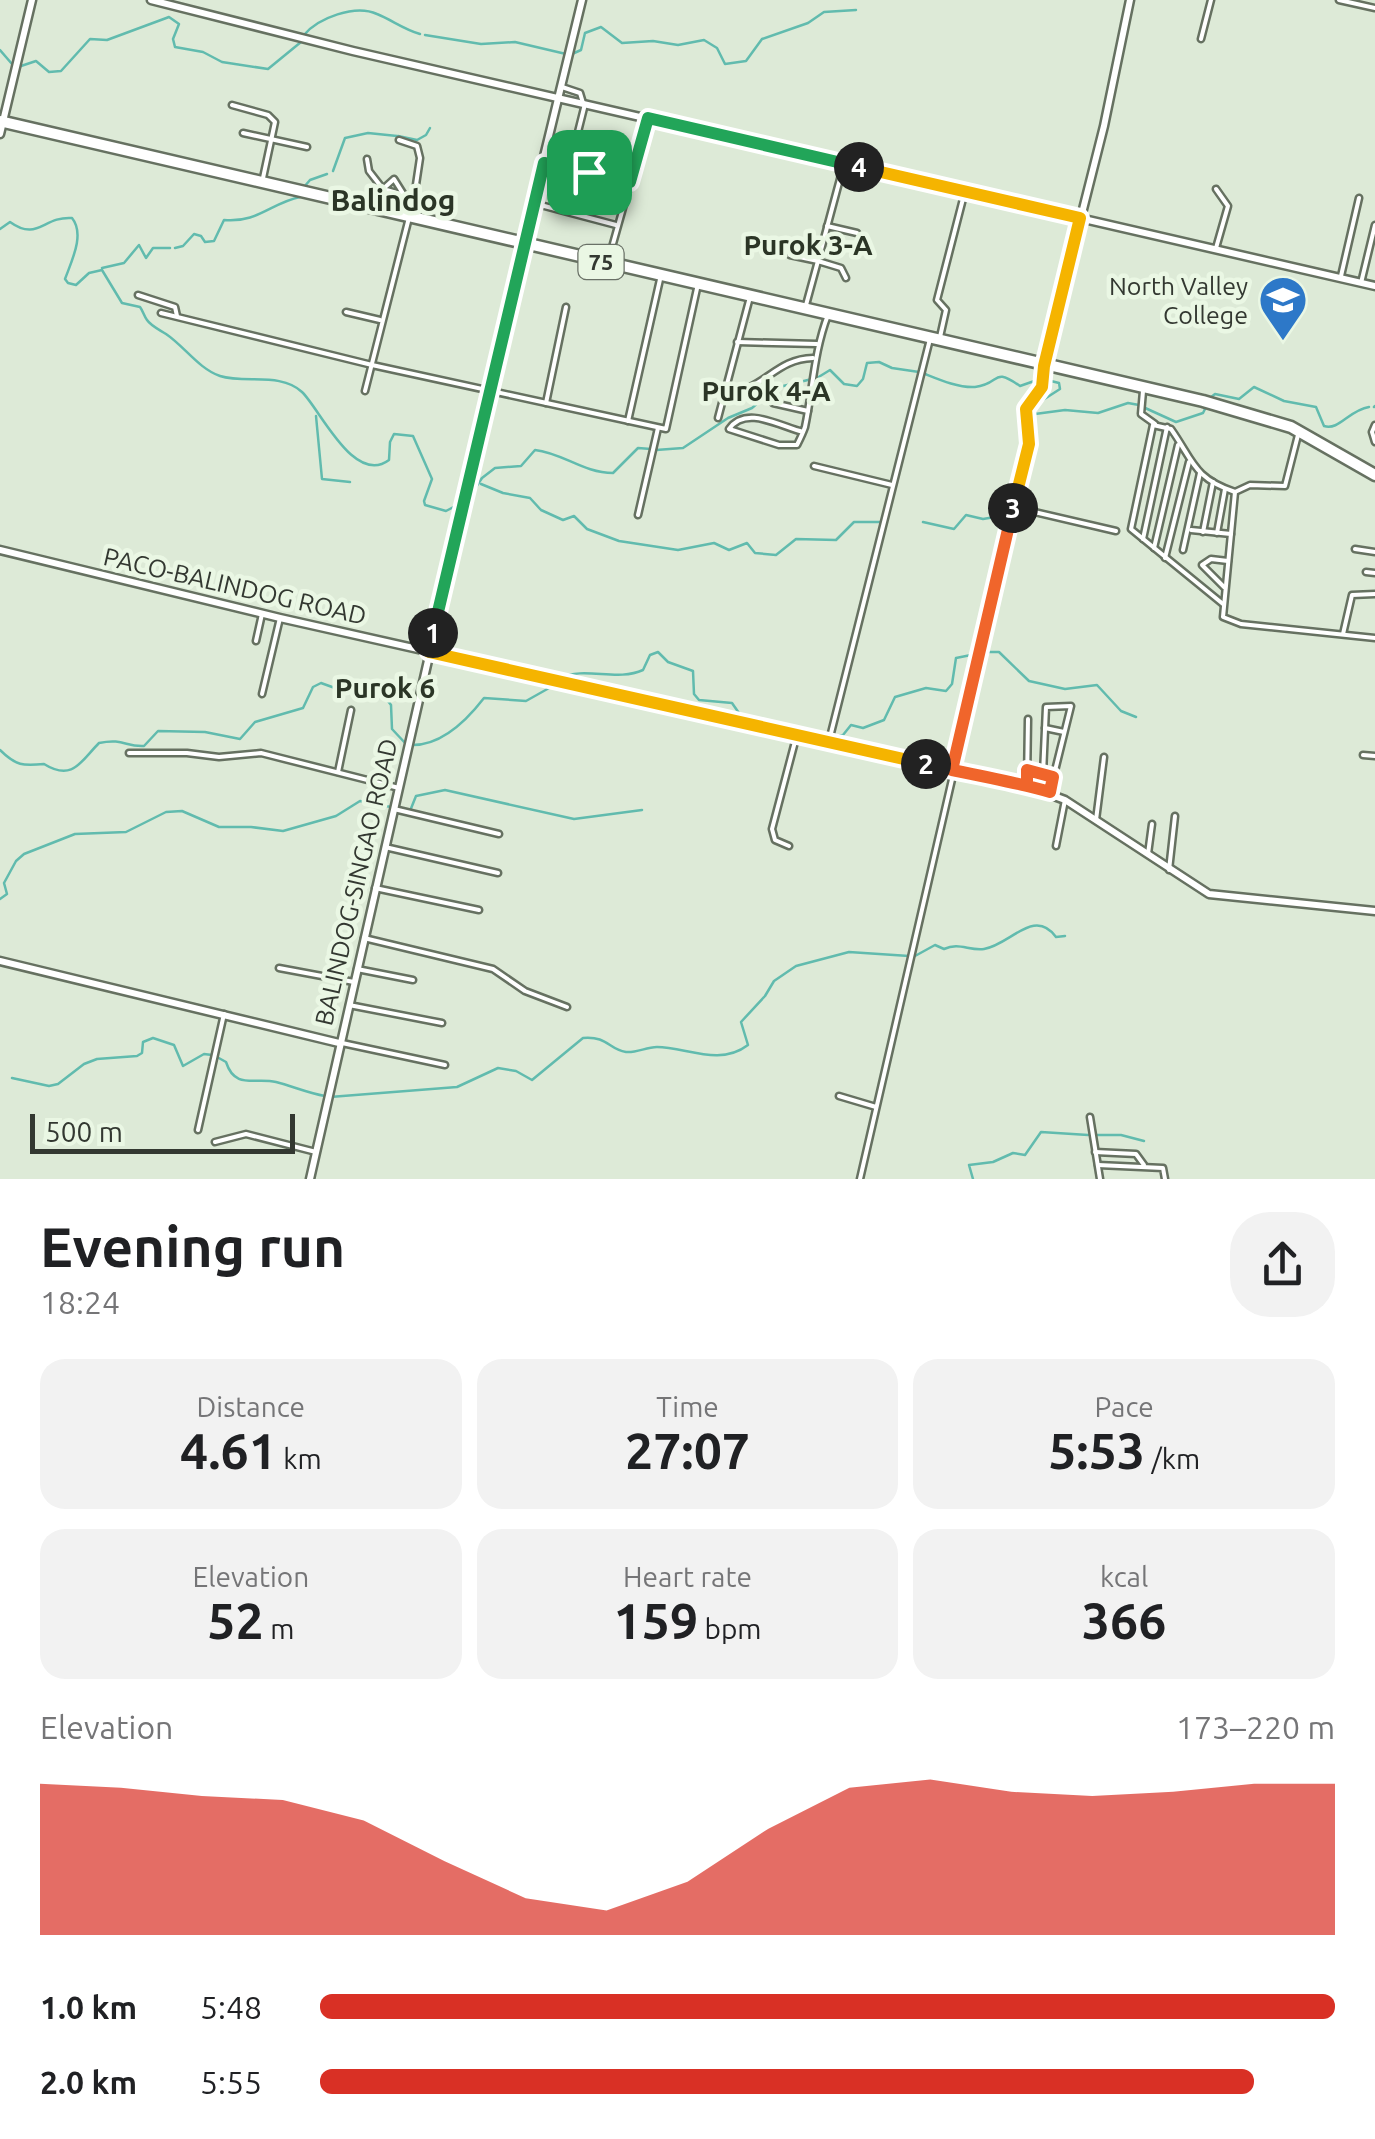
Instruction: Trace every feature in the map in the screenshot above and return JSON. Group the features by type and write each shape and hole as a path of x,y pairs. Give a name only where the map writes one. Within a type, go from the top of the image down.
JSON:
{"highway":[{"name":"75","path":"1,126 262,182 1208,403 1299,432 1375,476"}],"street":[{"path":"1,126 32,0"},
{"path":"150,0 353,52 1375,286"},
{"name":"BALINDOG-SINGAO ROAD","path":"310,1179 582,0"},
{"path":"860,1179 1029,444 1026,409 1042,387 1130,0"},
{"path":"1201,40 1211,0"},
{"path":"1339,0 1375,8"},
{"path":"540,178 564,183 569,168 584,104 580,93 562,87"},
{"path":"232,106 271,118 275,125 262,182"},
{"path":"608,263 648,118"},
{"path":"244,133 307,147"},
{"path":"365,392 414,198 420,151 399,140"},
{"path":"366,159 368,171 382,189 414,198"},
{"path":"544,163 630,182"},
{"path":"806,310 844,164"},
{"path":"382,189 394,178 404,195"},
{"path":"1216,189 1228,208 1216,249"},
{"path":"829,741 894,485 934,340 946,312 937,300 965,191"},
{"path":"1340,278 1359,198"},
{"path":"533,203 618,226"},
{"path":"1361,283 1375,225"},
{"path":"828,226 857,233"},
{"path":"790,254 841,268 846,278"},
{"path":"628,422 660,275"},
{"path":"161,313 372,365 666,430 698,284"},
{"path":"138,295 175,306 177,316"},
{"path":"718,418 750,297"},
{"path":"546,403 566,307"},
{"path":"346,312 381,320"},
{"path":"803,432 748,416 738,418 729,428 792,447 797,445 803,432 808,411 816,344 828,315"},
{"path":"737,342 816,344"},
{"path":"723,394 750,390 790,360 815,358"},
{"path":"1144,388 1141,414 1167,428 1200,473 1235,492 1250,485 1285,486 1299,432"},
{"path":"773,403 808,411"},
{"path":"1154,424 1130,525 1223,604"},
{"path":"1375,425 1375,442"},
{"path":"638,516 658,428"},
{"path":"1144,540 1167,428"},
{"path":"1154,548 1178,444"},
{"path":"1165,558 1189,462"},
{"path":"814,466 894,485"},
{"path":"1183,550 1200,473"},
{"path":"1203,532 1213,482"},
{"path":"1217,533 1225,489"},
{"path":"1235,492 1223,617 1234,623 1375,638"},
{"path":"1013,507 1116,531"},
{"path":"1189,530 1231,534"},
{"path":"1355,548 1375,552"},
{"name":"PACO-BALINDOG ROAD","path":"0,550 262,614 1050,792 1209,894 1375,912"},
{"path":"1225,588 1202,566 1212,558 1228,560"},
{"path":"1366,572 1375,573"},
{"path":"1344,634 1350,597 1356,593 1375,594"},
{"path":"256,641 262,614"},
{"path":"262,694 280,618"},
{"path":"1043,774 1046,707 1070,706 1050,792"},
{"path":"338,772 351,710"},
{"path":"1027,786 1028,718"},
{"path":"1045,728 1064,732"},
{"path":"789,846 775,840 772,829 797,734"},
{"path":"128,753 226,757 256,752 399,788"},
{"path":"1364,755 1375,756"},
{"path":"1096,820 1104,757"},
{"path":"1027,770 1053,777"},
{"path":"1056,846 1065,800"},
{"path":"394,809 498,834"},
{"path":"1169,870 1175,816"},
{"path":"1147,855 1152,824"},
{"path":"385,847 498,873"},
{"path":"376,888 479,910"},
{"path":"364,938 493,969 526,991 567,1007"},
{"path":"0,961 445,1065"},
{"path":"279,968 354,982"},
{"path":"357,968 413,980"},
{"path":"349,1005 442,1024"},
{"path":"198,1130 224,1014"},
{"path":"839,1096 876,1108"},
{"path":"1090,1117 1100,1179"},
{"path":"214,1142 246,1134 316,1152"},
{"path":"1095,1152 1138,1155 1144,1167"},
{"path":"1098,1165 1165,1168 1164,1179"}],"waterway":[{"path":"572,54 581,50 585,33 601,27 622,43 653,41 678,45 704,40 717,48 725,64 746,61 762,39 808,23 824,12 856,10"},
{"path":"304,35 327,18 358,11 377,14 420,34"},
{"path":"18,67 36,61 49,72 61,71 90,39 107,40 169,17 179,24 173,39 175,47 203,52 222,62 268,69 301,42"},
{"path":"425,35 481,44 515,42 566,54"},
{"path":"0,50 12,64"},
{"path":"398,136 417,140 430,128"},
{"path":"333,171 345,138 368,133 397,136"},
{"path":"304,187 310,180 327,174"},
{"path":"175,248 183,246 194,234 205,242 214,241 224,220 246,219 300,197"},
{"path":"0,229 10,222 27,230 72,218 77,239 65,279 68,283 76,285 89,273 102,270 122,303 140,307 151,324 212,373 293,386 302,392 339,442 363,463 376,465 389,460 394,434 413,436 432,479 425,505 446,511 461,503"},
{"path":"102,268 124,263 139,245 146,258 153,248 170,248"},
{"path":"817,378 830,370 844,384 857,386 867,363 879,362 919,372"},
{"path":"925,374 969,387 1000,377 1020,386 1040,379"},
{"path":"656,450 683,448 728,418 752,408 775,388 812,379"},
{"path":"1047,380 1059,383 1060,389 1032,407 1035,414 1065,410 1098,413 1128,403 1139,405"},
{"path":"1210,398 1215,394 1239,399 1254,387 1284,401 1316,407 1324,426 1329,427 1369,407"},
{"path":"1143,407 1176,422 1203,413 1207,405"},
{"path":"316,416 322,479 350,482"},
{"path":"468,499 482,478 495,468 521,466 535,450 592,470 613,473 638,448 651,449"},
{"path":"923,522 954,529 966,515 995,517 1015,481"},
{"path":"481,484 530,498 541,510 563,520 574,516 587,529 619,541 678,550 714,543 729,550 747,543 755,553 776,555 796,539 836,540 854,522 881,522"},
{"path":"560,678 580,673 633,673 643,670 650,655 658,652 668,662 693,671 694,694 699,700 732,703 741,716 792,730"},
{"path":"984,652 999,652 1029,681 1065,689 1097,685 1121,711 1136,717"},
{"path":"831,737 843,735 851,725 863,728 884,720 895,697 926,688 946,691 952,684 956,658 976,654"},
{"path":"0,750 20,764 44,764 62,771 76,767 99,743 144,746 158,731 205,732 240,739 255,722 303,708 313,687 321,683 346,692 368,688 382,693 391,705 392,729 406,744"},
{"path":"411,745 443,736 462,723 484,698 526,701 558,683"},
{"path":"800,732 827,737"},
{"path":"406,810 410,811 416,796 445,790 574,819 642,810"},
{"path":"0,899 7,894 4,883 24,854 75,834 126,832 166,812 182,811 219,827 283,831 336,816 360,801 391,807"},
{"path":"915,956 935,945 944,949 984,949 1030,927 1039,926 1056,937 1065,936"},
{"path":"330,1097 457,1087 498,1068 516,1071 532,1080 583,1038 598,1039 626,1052 657,1047 726,1055 748,1045 741,1022 774,981 796,966 849,952 909,956"},
{"path":"12,1078 49,1086 58,1084 97,1059 137,1056 142,1053 143,1042 153,1038 174,1045 183,1066 204,1054 212,1055"},
{"path":"217,1057 240,1079 276,1082 325,1096"},
{"path":"973,1179 969,1165 993,1162 1013,1153 1025,1155 1041,1132 1088,1135"},
{"path":"1094,1135 1121,1135 1144,1141"}],"place":[{"name":"North Valley College","path":"1283,342"}],"district":[{"name":"Balindog","path":"393,201"},
{"name":"Purok 3-A","path":"808,245"},
{"name":"Purok 4-A","path":"766,391"},
{"name":"Purok 6","path":"385,688"}],"route":[{"path":"589,172 544,163 429,652 594,687 952,770 1001,779 1050,792 1053,777 1027,770 1027,786 952,770 1029,444 1026,409 1042,387 1080,218 648,118 630,182 589,172"}]}
